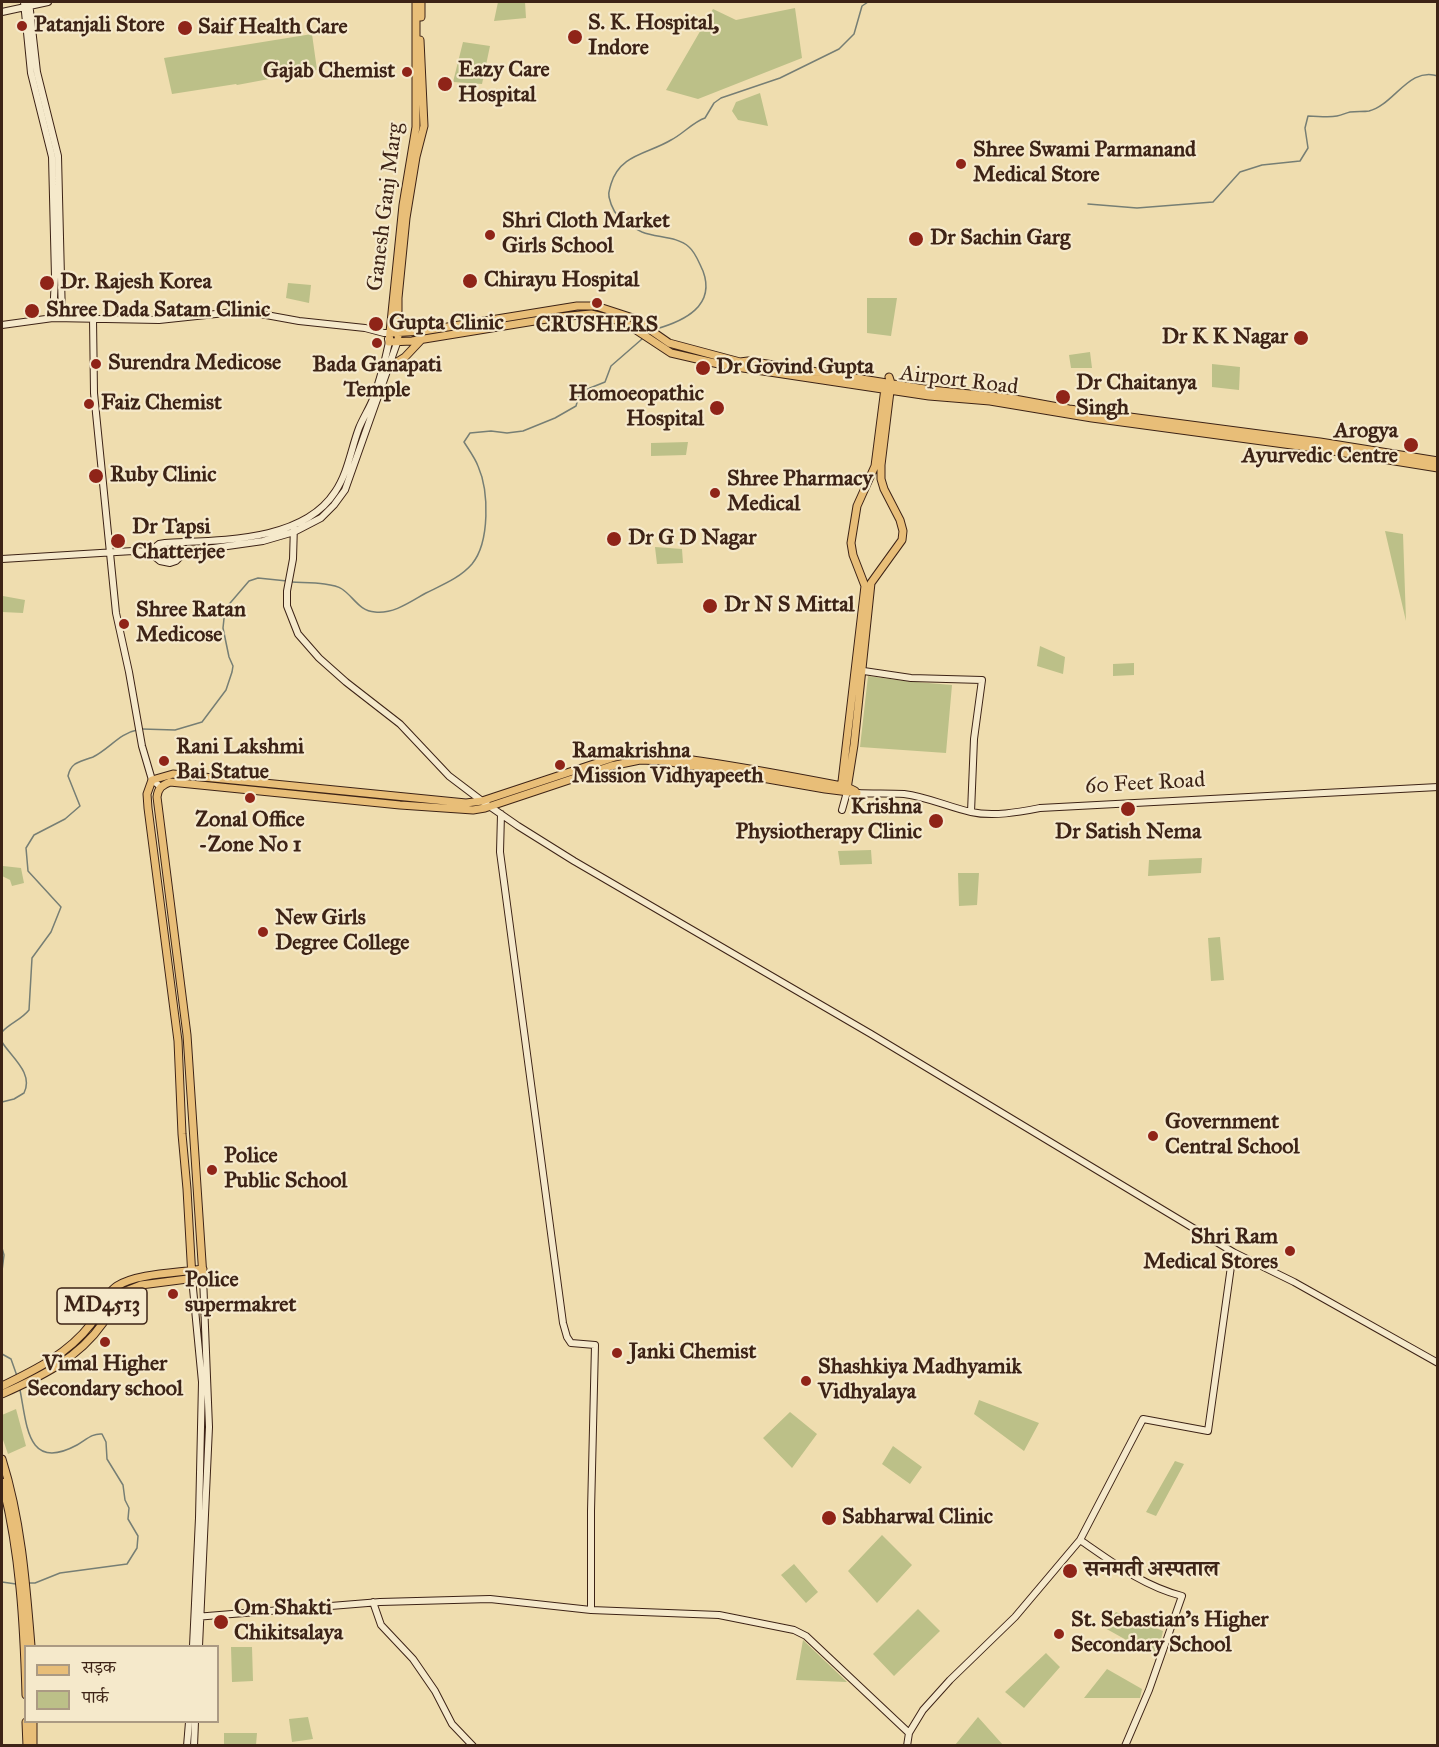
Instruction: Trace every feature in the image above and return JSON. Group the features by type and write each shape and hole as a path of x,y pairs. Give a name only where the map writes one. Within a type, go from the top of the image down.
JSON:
{"main road":[{"name":"Ganesh Ganj Marg","path":"391,333 403,205 416,127 416,2"},
{"path":"393,342 391,333 398,298 406,218 424,126 420,42 421,2"},
{"name":"Airport Road","path":"391,333 577,306 596,306 633,318 666,342 740,362 748,361 888,386 1009,398 1069,409 1320,442 1437,461"},
{"name":"Airport Road","path":"393,342 421,340 575,315 605,317 636,329 659,347 684,357 723,365 888,386 1437,468"},
{"path":"389,367 405,357 421,340"},
{"path":"844,789 871,583 902,540 903,531 881,479 888,386"},
{"path":"859,670 865,586 853,555 851,543 857,506 875,466 888,386"},
{"path":"192,1274 178,1041 148,808 147,794 152,780 173,774 466,803 482,801 615,757 637,753 659,753 703,762 747,767 857,793"},
{"path":"203,1273 187,1035 157,797 160,787 170,782 474,810 611,766 640,760 665,761 844,789"},
{"name":"MD4513","path":"4,1389 62,1363 80,1348 104,1321 118,1294 141,1285 203,1273"},
{"path":"2,1459 16,1518 31,1645"},
{"path":"2,1482 22,1578"},
{"path":"24,1595 25,1645"},
{"path":"26,1723 27,1746"},
{"path":"33,1723 33,1746"}],"street":[{"path":"2,12 27,4 48,2"},
{"path":"27,4 31,73 52,157 55,277 53,318"},
{"path":"27,4 37,72 58,156 62,318"},
{"path":"2,326 53,318 159,320 244,311 299,321 365,327 391,333 393,342 389,367 365,428 345,490 321,518 250,543 185,552 176,561 170,563 160,561 149,552"},
{"path":"93,318 94,393 116,613 142,746 152,780 160,787"},
{"path":"2,559 109,552 149,552 159,544 165,543 210,541 294,529 326,505 338,487 393,342"},
{"path":"294,529 287,606 298,634 319,658 346,682 400,724 449,776 482,801 574,861 871,1034 1233,1252 1294,1282 1437,1363"},
{"path":"859,670 911,678 982,680 974,739 971,812"},
{"name":"60 Feet Road","path":"857,793 904,794 941,802 971,812 1012,812 1040,808 1437,787"},
{"path":"842,808 844,789"},
{"path":"501,814 500,852 562,1323 572,1343 595,1345 591,1610"},
{"path":"907,1746 909,1733 923,1710 950,1680 1015,1617 1080,1540 1143,1419 1208,1431 1233,1252"},
{"path":"193,1645 198,1617 208,1427 203,1273"},
{"path":"192,1274 202,1382 199,1645"},
{"path":"1080,1540 1147,1583 1165,1592 1182,1596 1149,1690 1125,1746"},
{"path":"198,1617 373,1602 490,1599 591,1610 719,1615 796,1631 813,1640 909,1733"},
{"path":"373,1602 381,1625 413,1659 435,1691 452,1724 473,1746"},
{"path":"187,1746 189,1723"},
{"path":"194,1746 195,1723"}],"green space":[{"path":"498,2 525,2 526,18 494,21"},
{"path":"795,8 802,58 698,99 666,90 713,9 736,20"},
{"path":"312,34 317,70 172,94 164,58"},
{"path":"463,42 490,46 482,84 453,82"},
{"path":"760,93 768,126 738,120 732,111 736,102"},
{"path":"288,283 311,285 309,303 286,298"},
{"path":"867,298 897,298 891,336 867,333"},
{"path":"1090,352 1092,368 1071,368 1069,355"},
{"path":"1212,364 1240,367 1239,390 1212,387"},
{"path":"688,442 686,455 651,456 651,443"},
{"path":"1385,531 1403,534 1406,621"},
{"path":"655,547 682,549 683,563 657,564"},
{"path":"3,596 25,600 23,613 2,612"},
{"path":"1040,646 1065,657 1063,674 1037,666"},
{"path":"1134,663 1134,675 1113,676 1113,664"},
{"path":"868,676 952,685 946,753 860,747"},
{"path":"871,850 872,864 840,865 838,851"},
{"path":"1202,858 1201,873 1148,876 1149,860"},
{"path":"3,866 21,868 24,883 12,886 10,880 2,876"},
{"path":"958,873 979,873 977,905 959,906"},
{"path":"1220,937 1224,980 1211,981 1208,938"},
{"path":"979,1400 1039,1423 1024,1451 974,1414"},
{"path":"16,1409 26,1446 8,1454 2,1437 2,1415"},
{"path":"790,1412 817,1434 792,1468 763,1438"},
{"path":"893,1446 922,1467 910,1484 882,1464"},
{"path":"1175,1461 1184,1464 1156,1516 1146,1512"},
{"path":"882,1535 912,1565 877,1603 848,1571"},
{"path":"794,1564 818,1592 806,1603 781,1575"},
{"path":"918,1609 940,1631 894,1676 873,1654"},
{"path":"1116,1612 1163,1631 1157,1657 1103,1627"},
{"path":"803,1640 847,1682 796,1680"},
{"path":"231,1647 252,1647 253,1681 232,1682"},
{"path":"1046,1653 1060,1667 1024,1708 1005,1692"},
{"path":"1107,1669 1142,1689 1140,1698 1084,1698"},
{"path":"308,1717 313,1739 292,1742 289,1719"},
{"path":"978,1717 1003,1745 955,1745"},
{"path":"224,1733 257,1733 256,1745 224,1745"}],"waterway":[{"path":"656,329 687,316 701,303 706,283 703,271 694,252 684,243 642,232 618,216 612,207 609,195 615,174 621,166 636,156 662,145 705,118 714,103 721,98 780,78 839,49 854,34 862,6 868,2"},
{"path":"1088,204 1137,208 1213,202 1240,172 1262,165 1300,161 1308,148 1305,128 1308,116 1334,117 1350,112 1369,111 1386,102 1418,76 1428,74 1438,76"},
{"path":"292,582 338,587 365,609 382,612 402,607 456,577 472,564 478,554 485,530 486,502 482,476 464,442 470,433 523,431 555,418 576,406 580,392 605,382 611,366 642,339"},
{"path":"142,729 175,730 202,722 226,690 232,672 233,666 223,628 225,609 249,581 258,578 287,581"},
{"path":"2,1032 29,1010 32,958 51,932 61,907 28,871 26,848 34,835 65,819 80,806 68,776 72,766 99,754 125,734 137,730"},
{"path":"2,1042 24,1072 26,1079 24,1093 2,1102"},
{"path":"2,1248 4,1255 2,1271"},
{"path":"2,1354 11,1359 17,1376"},
{"path":"20,1390 28,1430 32,1441 39,1449 48,1453 60,1452 92,1436 102,1434 106,1442 107,1459 123,1485 125,1500 129,1508 128,1519 138,1536 137,1548 127,1564 60,1573 35,1583 27,1583"},
{"path":"2,1582 16,1584"}],"place":[{"name":"Patanjali Store","path":"22,26"},
{"name":"Saif Health Care","path":"185,28"},
{"name":"S. K. Hospital, Indore","path":"575,37"},
{"name":"Gajab Chemist","path":"407,72"},
{"name":"Eazy Care Hospital","path":"445,84"},
{"name":"Shree Swami Parmanand Medical Store","path":"961,164"},
{"name":"Shri Cloth Market Girls School","path":"490,235"},
{"name":"Dr Sachin Garg","path":"916,239"},
{"name":"Chirayu Hospital","path":"470,281"},
{"name":"Dr. Rajesh Korea","path":"47,283"},
{"name":"CRUSHERS","path":"597,303"},
{"name":"Shree Dada Satam Clinic","path":"32,311"},
{"name":"Gupta Clinic","path":"376,324"},
{"name":"Dr K K Nagar","path":"1301,338"},
{"name":"Bada Ganapati Temple","path":"377,343"},
{"name":"Surendra Medicose","path":"96,364"},
{"name":"Dr Govind Gupta","path":"703,368"},
{"name":"Dr Chaitanya Singh","path":"1063,397"},
{"name":"Faiz Chemist","path":"89,404"},
{"name":"Homoeopathic Hospital","path":"717,408"},
{"name":"Arogya Ayurvedic Centre","path":"1411,445"},
{"name":"Ruby Clinic","path":"96,476"},
{"name":"Shree Pharmacy Medical","path":"715,493"},
{"name":"Dr G D Nagar","path":"614,539"},
{"name":"Dr Tapsi Chatterjee","path":"118,541"},
{"name":"Dr N S Mittal","path":"710,606"},
{"name":"Shree Ratan Medicose","path":"124,624"},
{"name":"Rani Lakshmi Bai Statue","path":"164,761"},
{"name":"Ramakrishna Mission Vidhyapeeth","path":"560,765"},
{"name":"Zonal Office -Zone No 1","path":"250,798"},
{"name":"Dr Satish Nema","path":"1128,809"},
{"name":"Krishna Physiotherapy Clinic","path":"936,821"},
{"name":"New Girls Degree College","path":"263,932"},
{"name":"Government Central School","path":"1153,1136"},
{"name":"Police Public School","path":"212,1170"},
{"name":"Shri Ram Medical Stores","path":"1290,1251"},
{"name":"Police supermakret","path":"173,1294"},
{"name":"Vimal Higher Secondary school","path":"105,1342"},
{"name":"Janki Chemist","path":"617,1353"},
{"name":"Shashkiya Madhyamik Vidhyalaya","path":"806,1381"},
{"name":"Sabharwal Clinic","path":"829,1518"},
{"name":"सनमती अस्पताल","path":"1070,1571"},
{"name":"Om Shakti Chikitsalaya","path":"221,1622"},
{"name":"St. Sebastian's Higher Secondary School","path":"1059,1634"}]}
